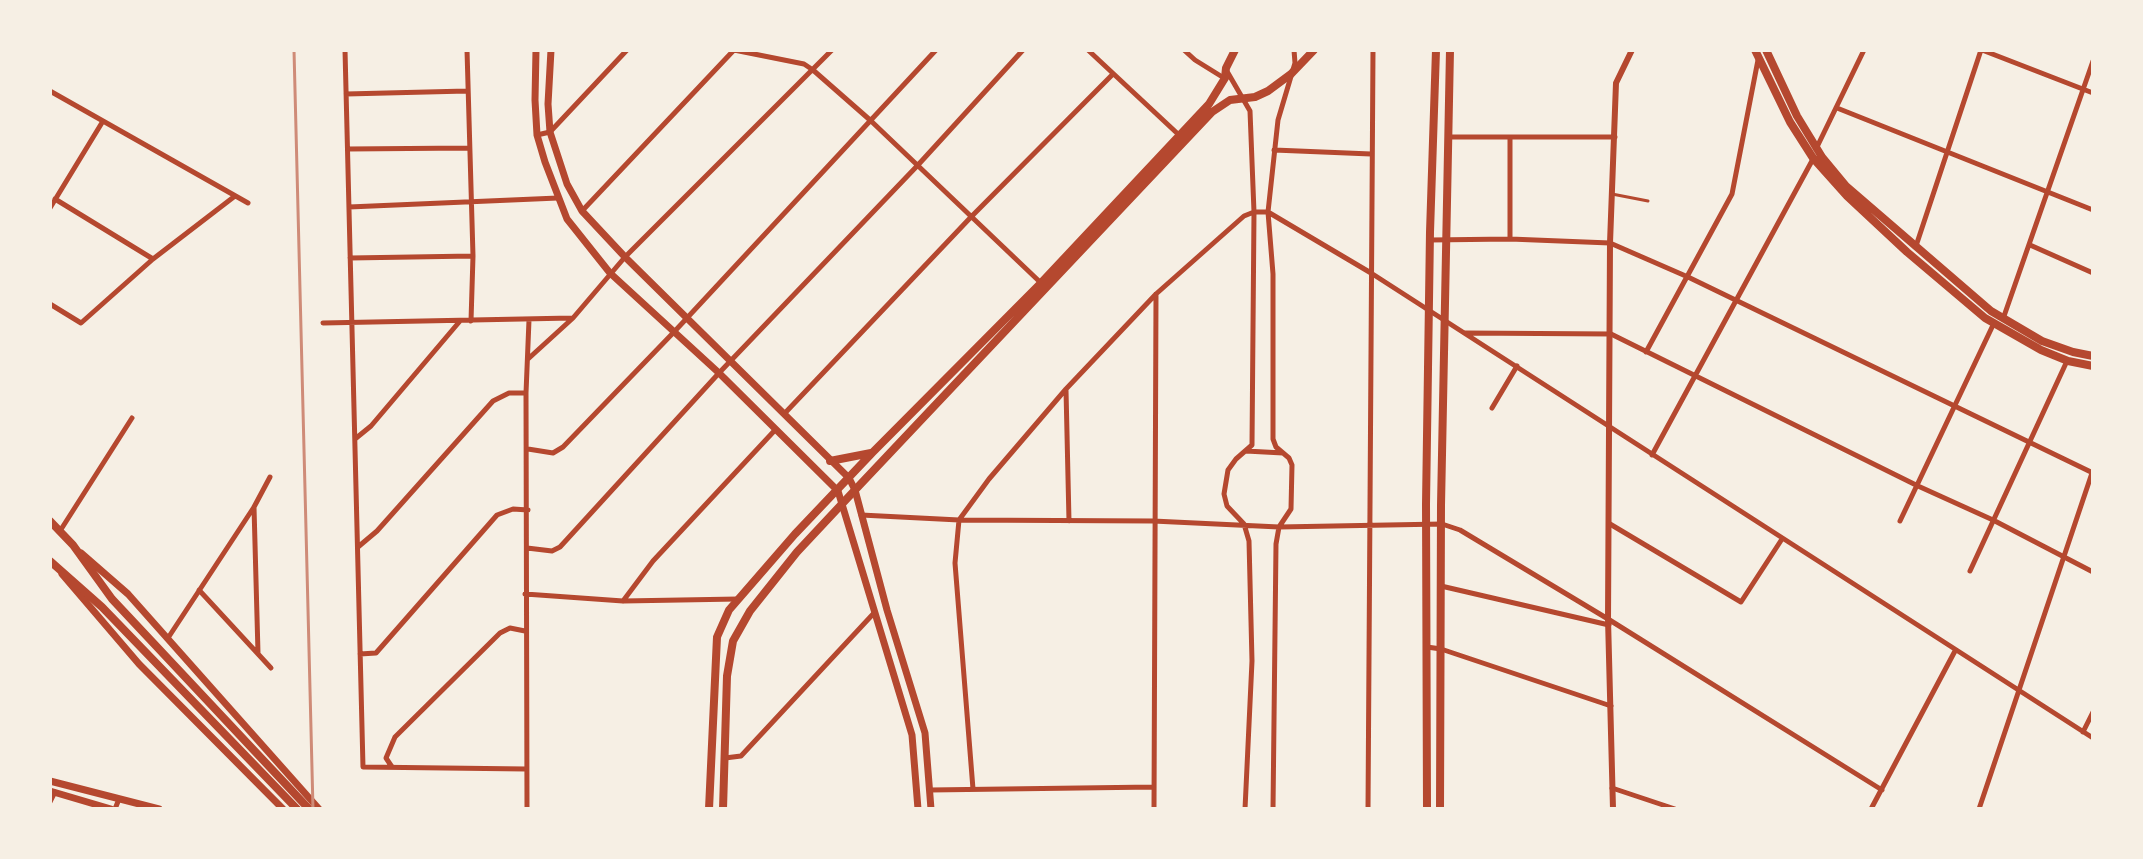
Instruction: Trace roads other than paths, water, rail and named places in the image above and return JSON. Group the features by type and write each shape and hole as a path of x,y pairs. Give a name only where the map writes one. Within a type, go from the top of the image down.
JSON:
{"main road":[{"path":"536,50 537,135 567,219 610,273 719,373 838,491 912,735 918,809"},
{"path":"551,50 550,132 567,184 582,211 849,478 925,733 931,809"},
{"path":"709,809 717,637 738,599 872,453 1041,283 1209,104 1225,78 1226,68 1235,50"},
{"path":"723,809 727,676 733,641 740,626 797,552 1212,112 1230,100 1268,91 1291,74 1314,50"},
{"path":"1427,809 1426,525 1436,50"},
{"path":"1440,809 1450,50"},
{"path":"1766,50 1815,153 1846,186 1998,321 2042,341 2093,356"},
{"path":"1757,54 1790,122 1847,196 1907,252 2028,343 2068,361 2093,366"},
{"path":"830,461 872,453"},
{"path":"50,521 128,594 319,809"},
{"path":"73,545 112,599 309,809"},
{"path":"50,561 102,607 294,809 306,795"},
{"path":"58,569 139,664 283,809"},
{"path":"50,781 159,809"},
{"path":"52,791 113,809"}],"street":[{"path":"345,50 363,767 526,769"},
{"path":"467,50 473,256 471,321"},
{"path":"537,135 550,132 627,50"},
{"path":"582,211 734,50 804,64 813,70 1041,283"},
{"path":"528,359 573,318 625,257 832,50"},
{"path":"528,449 553,453 563,447 936,50"},
{"path":"527,548 552,551 560,547 1023,50"},
{"path":"1088,50 1179,135"},
{"path":"1184,50 1225,78"},
{"path":"1273,809 1276,544 1279,527 1291,509 1292,465 1273,439 1273,274 1268,212 1278,120 1295,63 1294,50"},
{"path":"1368,809 1373,50"},
{"path":"1613,809 1608,622 1610,243 1616,83 1632,50"},
{"path":"1652,455 1815,153 1864,50"},
{"path":"1915,247 1982,50 2093,93"},
{"path":"1646,352 1732,194 1757,54"},
{"path":"1900,521 1953,407 1998,321 2030,245 2093,61"},
{"path":"1226,68 1231,81 1244,98 1251,121 1254,212 1252,445 1228,470 1224,494 1227,506 1244,524 1249,541 1252,661 1245,809"},
{"path":"785,413 971,217 1113,74"},
{"path":"50,91 248,203"},
{"path":"346,94 467,91"},
{"path":"1837,108 2093,210"},
{"path":"50,208 103,121"},
{"path":"1448,137 1616,137"},
{"path":"1510,137 1510,239"},
{"path":"348,149 469,148"},
{"path":"1274,150 1371,154"},
{"path":"50,304 81,323 153,259 235,196"},
{"path":"349,207 558,198"},
{"path":"55,199 153,259"},
{"path":"973,789 955,563 959,520 980,490 1066,389 1156,294 1244,216 1254,212 1268,212 1371,273 2093,738"},
{"path":"1430,240 1610,243 1688,277 2093,472 2062,556 1979,809"},
{"path":"2030,245 2093,273"},
{"path":"350,258 473,256"},
{"path":"1154,809 1156,294"},
{"path":"323,323 573,318"},
{"path":"527,809 525,594 529,320"},
{"path":"354,440 371,426 460,321"},
{"path":"1464,333 1611,334 2093,572"},
{"path":"1970,571 2068,361"},
{"path":"1492,408 1517,366"},
{"path":"1066,389 1069,521"},
{"path":"358,548 377,531 493,401 509,393 526,393"},
{"path":"60,531 132,418"},
{"path":"623,601 653,561 776,429"},
{"path":"1245,451 1284,453"},
{"path":"167,638 254,507 270,477"},
{"path":"254,507 258,653"},
{"path":"360,654 376,653 497,515 513,509 528,510"},
{"path":"860,515 1279,527 1442,524 1460,530 1882,790"},
{"path":"1610,524 1741,602 1782,539"},
{"path":"1441,586 1608,622"},
{"path":"199,590 271,668"},
{"path":"525,594 623,601 738,599"},
{"path":"724,758 741,756 874,613"},
{"path":"392,767 386,758 395,737 500,633 510,628 525,631"},
{"path":"1426,647 1441,649 1611,706"},
{"path":"1871,809 1955,651"},
{"path":"2083,732 2093,712"},
{"path":"930,790 1154,787"},
{"path":"1612,788 1675,809"},
{"path":"50,802 52,791"},
{"path":"113,809 119,799"}],"lane":[{"path":"1612,194 1648,201"}],"railway":[{"path":"294,50 313,809"}]}
